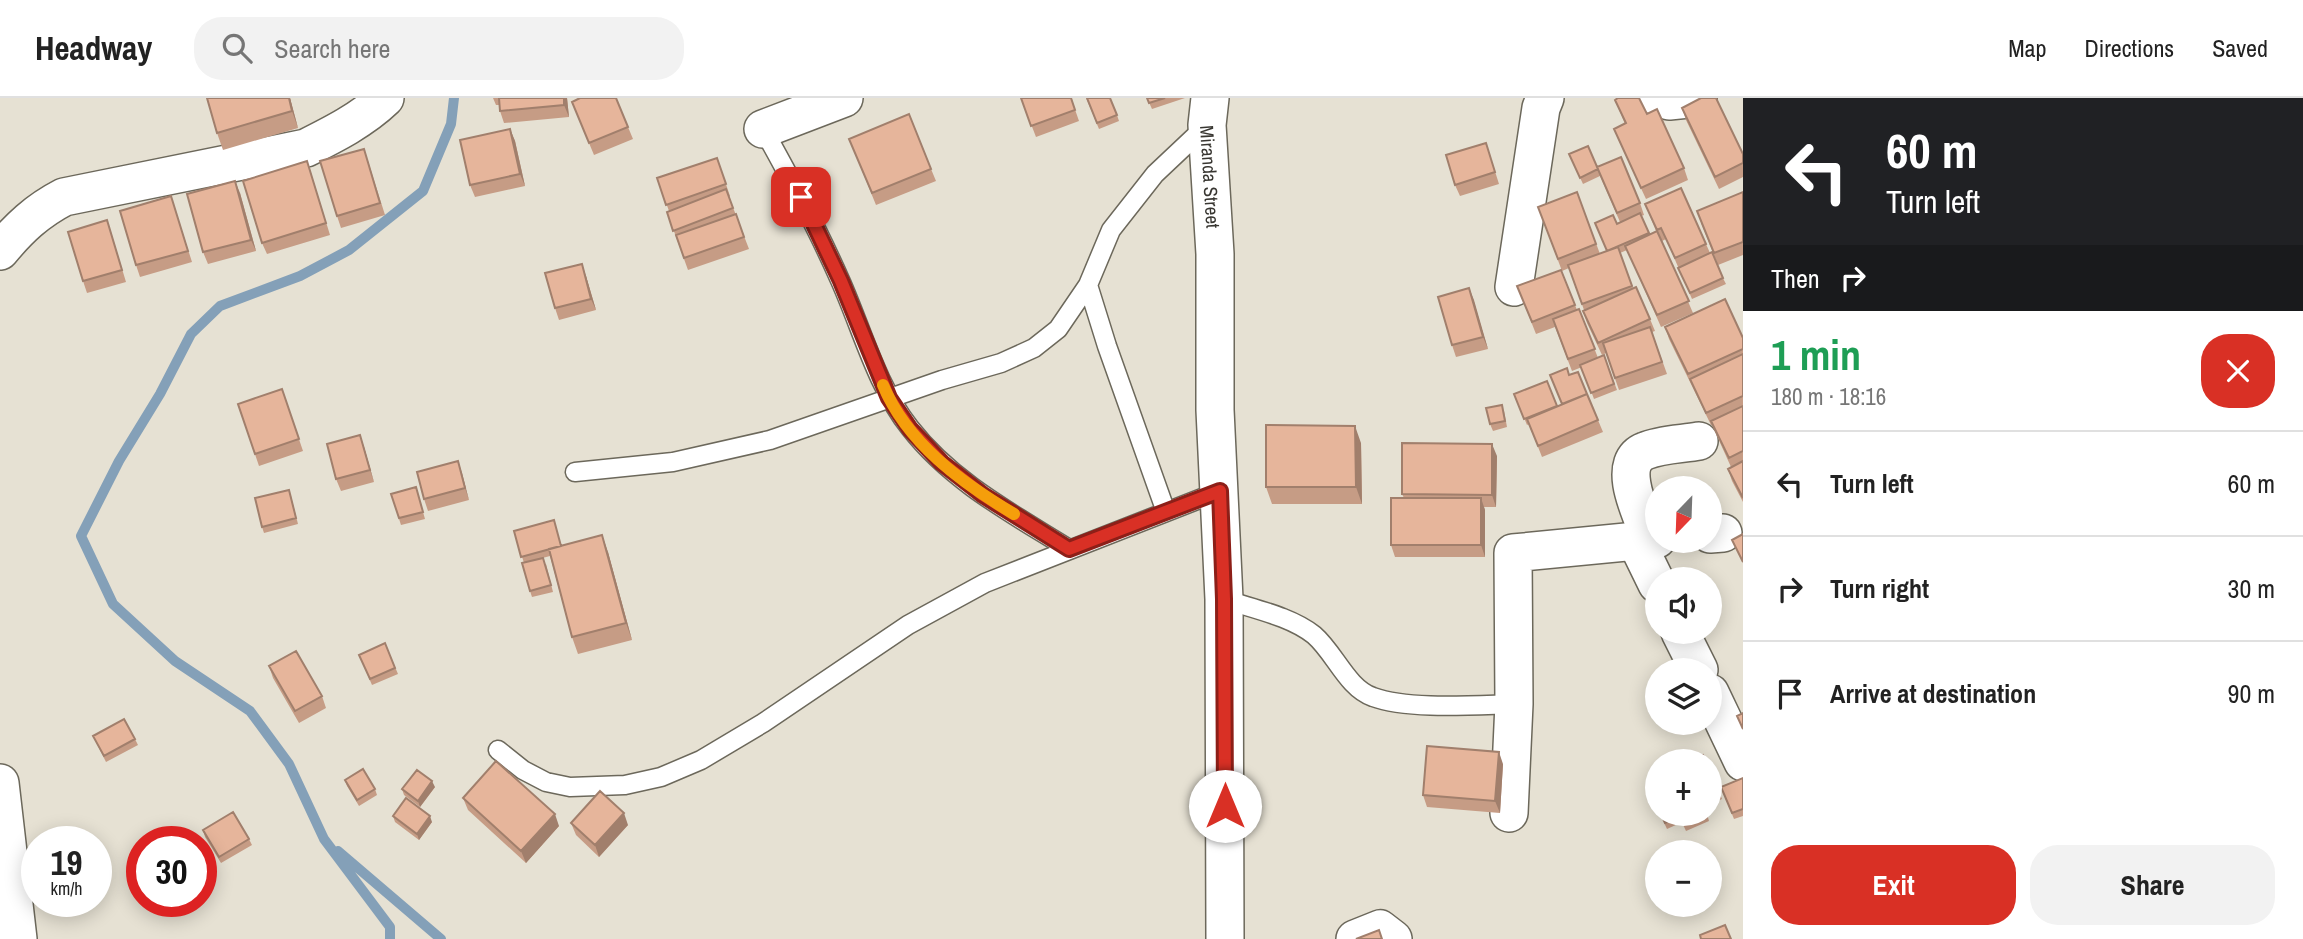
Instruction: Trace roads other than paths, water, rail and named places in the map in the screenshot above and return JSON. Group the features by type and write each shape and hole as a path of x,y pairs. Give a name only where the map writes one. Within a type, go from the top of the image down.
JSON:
{"street":[{"path":"0,251 20,227 45,207 64,197 306,148 339,131 385,98"},
{"path":"763,129 844,98"},
{"path":"1514,287 1541,108 1545,98"},
{"path":"1658,98 1669,101 1698,98"},
{"name":"Miranda Street","path":"1208,111 1215,254 1215,410 1224,599 1225,939"},
{"path":"1645,530 1629,474 1633,461 1643,451 1699,441"},
{"path":"1509,813 1514,704 1513,553 1645,540"},
{"path":"1722,718 1743,762"},
{"path":"0,783 18,939"},
{"path":"1355,939 1380,929 1393,939"}],"lane":[{"path":"575,472 673,461 770,439 1001,363 1034,348 1058,329 1088,285 1111,230 1208,111"},
{"path":"763,129 818,233 889,398 910,429 942,463 983,495 1069,549"},
{"path":"1088,285 1166,512"},
{"path":"498,750 523,770 546,782 570,787 625,785 662,777 701,760 763,723 908,625 985,583 1220,491"},
{"path":"1224,599 1287,620 1313,634 1332,654 1352,682 1371,697 1395,703 1514,704"}],"waterway":[{"path":"390,939 390,927 324,839 289,764 250,711 175,661 113,604 81,536 119,461 160,394 191,334 220,306 300,276 349,250 423,191 451,124 454,98"},
{"path":"338,851 441,939"}]}
